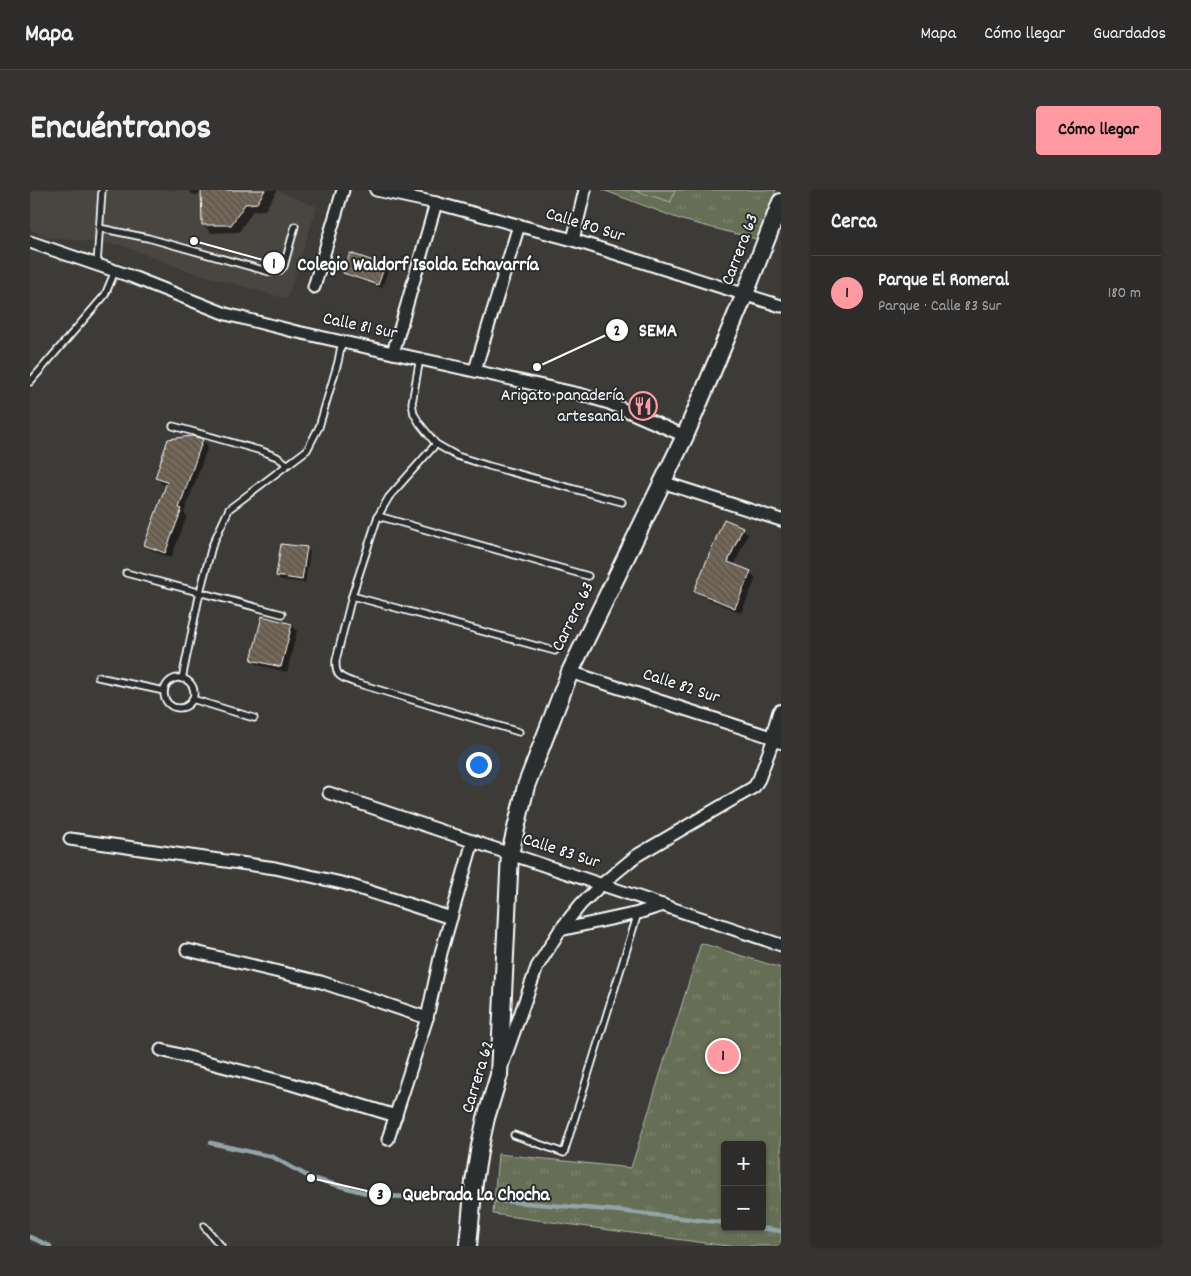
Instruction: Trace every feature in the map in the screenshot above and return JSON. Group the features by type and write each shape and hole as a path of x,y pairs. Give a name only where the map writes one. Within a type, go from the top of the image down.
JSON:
{"street":[{"path":"314,287 343,190"},
{"name":"Calle 80 Sur","path":"376,190 396,192 573,240 781,306"},
{"path":"573,240 584,190"},
{"name":"Carrera 63","path":"499,1075 510,854 526,786 570,672 685,436 745,294 781,202"},
{"path":"393,353 436,203"},
{"path":"474,370 519,225"},
{"name":"Calle 81 Sur","path":"30,242 115,271 226,314 393,353 557,388 602,400 685,436"},
{"path":"662,482 781,520"},
{"name":"Calle 82 Sur","path":"570,672 777,739"},
{"name":"Carrera 62","path":"468,1246 474,1182 486,1118 537,967 560,930 602,884 636,856 754,787 777,739 781,713"},
{"name":"Calle 83 Sur","path":"329,793 781,945"},
{"path":"70,839 275,868 346,884 451,918"},
{"path":"388,1139 426,1018 441,953 473,841"},
{"path":"560,930 638,913 663,905"},
{"path":"187,950 321,982 426,1018"},
{"path":"162,1050 291,1084 396,1116"}],"lane":[{"path":"97,265 102,190"},
{"path":"99,228 148,238 270,272 279,271 284,266 295,226"},
{"path":"30,382 106,295 115,271"},
{"path":"182,679 200,592 212,546 229,509 307,450 319,427 338,362 342,341"},
{"path":"420,358 412,404 420,424 436,444 457,456 488,466 622,502"},
{"path":"173,426 277,456 287,464"},
{"path":"436,444 389,497 378,516 352,596 335,668 342,678 519,732"},
{"path":"378,516 588,576"},
{"path":"126,573 282,614"},
{"path":"352,596 555,651"},
{"path":"98,677 164,691"},
{"path":"176,678 182,679 192,686 194,693 192,699 185,706 175,708 166,702 164,691 170,681 176,678"},
{"path":"192,699 254,718"},
{"path":"514,1135 564,1153 638,913"},
{"path":"204,1226 221,1246"}],"shaded area":[{"path":"30,190 276,190 317,207 287,299 185,270 120,245 45,237 30,229"}],"green space":[{"path":"603,190 776,190 760,240 682,220"},
{"path":"633,190 675,190 671,202"},
{"path":"701,943 781,968 781,1246 727,1246 493,1214 498,1154 631,1168"}],"building":[{"path":"201,190 265,190 257,203 245,204 231,225 202,225"},
{"path":"350,253 385,265 378,285 343,273"},
{"path":"192,436 203,439 179,508 182,509 165,553 144,545 167,482 155,478 168,439"},
{"path":"724,519 743,527 728,562 751,571 735,608 694,591"},
{"path":"281,544 307,547 302,580 276,576"},
{"path":"262,616 292,624 281,667 251,660"}],"waterway":[{"path":"211,1143 273,1157 311,1178 377,1196 450,1198"},
{"path":"490,1200 620,1211 721,1223"},
{"path":"766,1229 781,1231"},
{"path":"30,1237 50,1246"}],"place":[{"name":"Colegio Waldorf Isolda Echavarría","path":"194,241"},
{"name":"SEMA","path":"537,367"},
{"name":"Arigato panadería artesanal","path":"643,406"},
{"name":"Parque El Romeral","path":"723,1056"},
{"name":"Quebrada La Chocha","path":"311,1178"}]}
